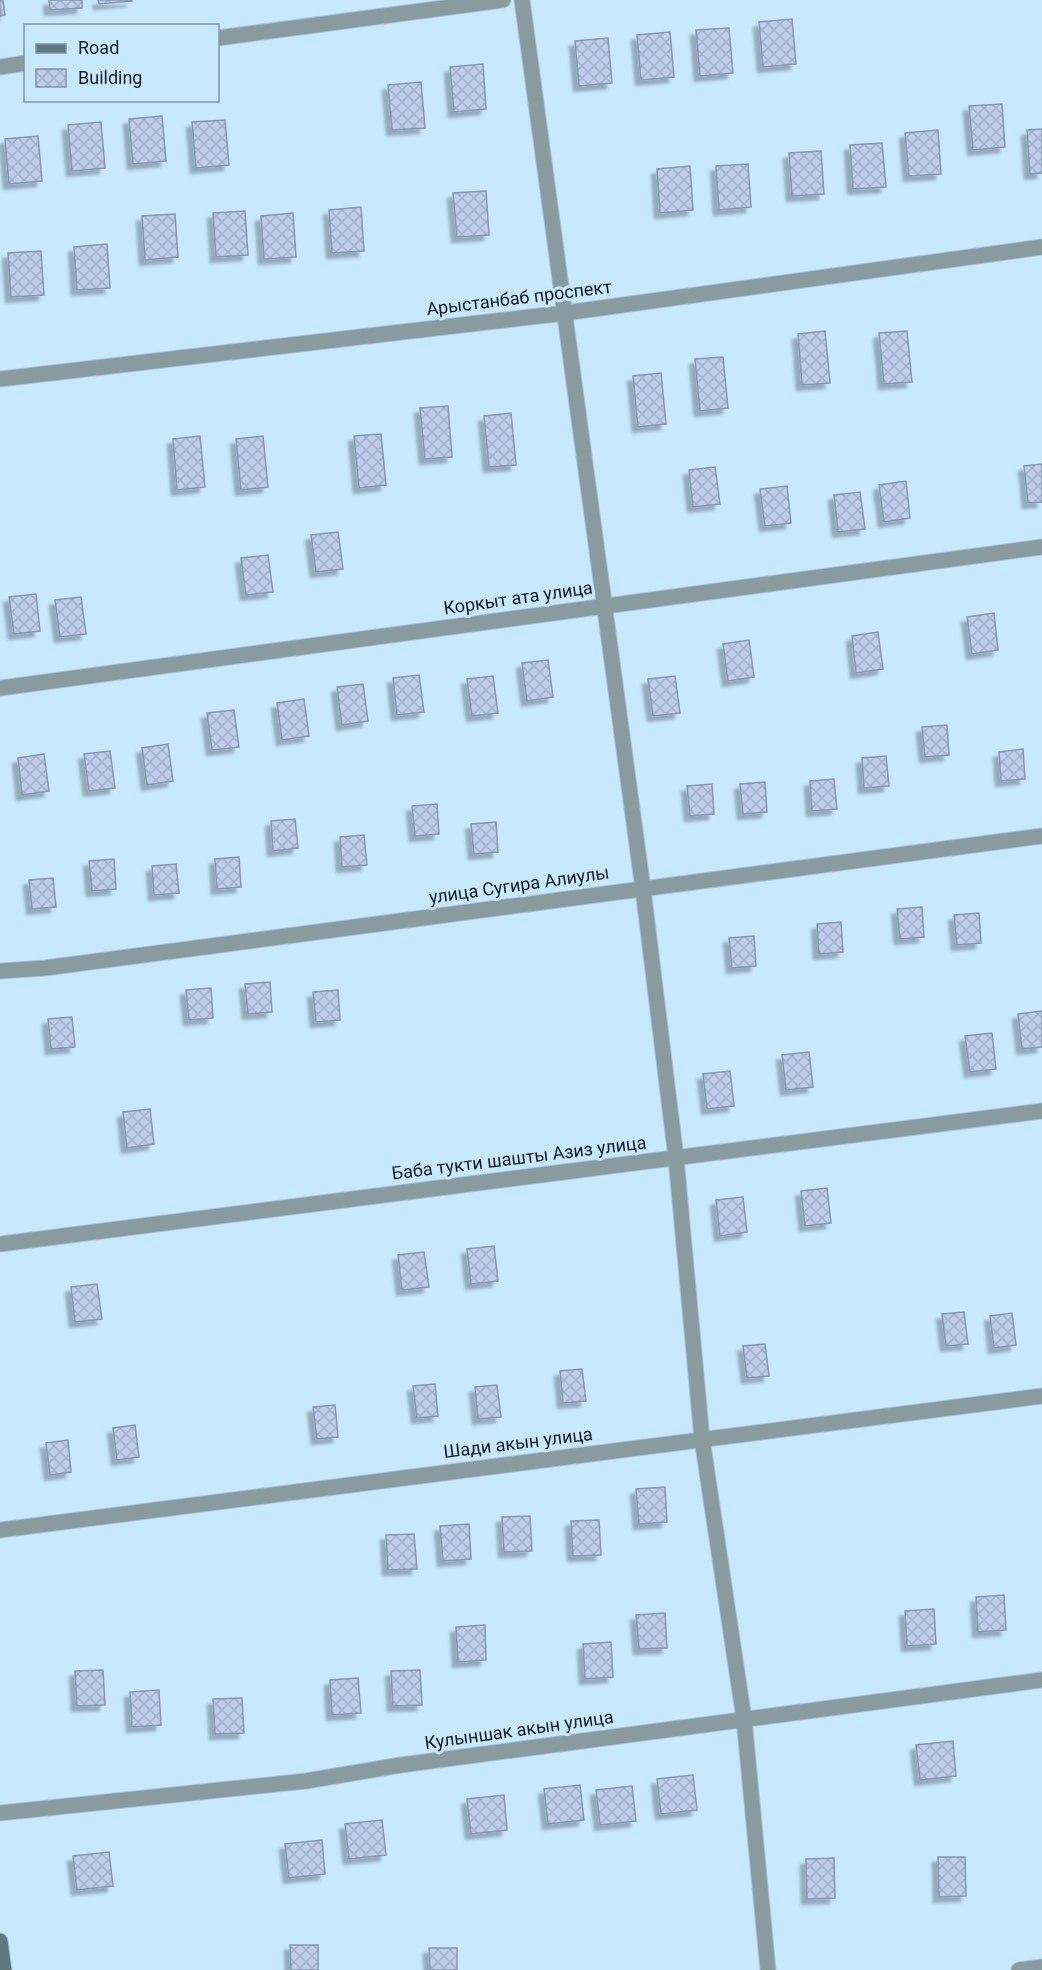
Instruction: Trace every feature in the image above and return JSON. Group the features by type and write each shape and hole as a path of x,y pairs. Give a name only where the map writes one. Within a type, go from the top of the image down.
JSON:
{"street":[{"path":"219,38 503,0"},
{"path":"522,0 644,889 676,1158 702,1439 744,1719 768,1970"},
{"path":"0,67 24,63"},
{"name":"Арыстанбаб проспект","path":"0,379 565,313 1042,247"},
{"name":"Коркыт ата улица","path":"0,688 1042,547"},
{"name":"улица Сугира Алиулы","path":"0,971 57,966 1042,836"},
{"name":"Баба тукти шашты Азиз улица","path":"0,1244 1042,1110"},
{"name":"Шади акын улица","path":"0,1530 1042,1396"},
{"name":"Кулыншак акын улица","path":"0,1813 306,1780 401,1765 1042,1680"},
{"path":"0,1941 4,1970"},
{"path":"1019,1970 1042,1967"}],"building":[{"path":"0,0 3,0 5,15 0,16"},
{"path":"49,0 82,0 82,8 50,10"},
{"path":"98,0 131,0 132,1 99,4"},
{"path":"792,19 796,64 763,67 759,22"},
{"path":"729,28 733,73 700,76 696,30"},
{"path":"670,32 674,77 641,80 637,35"},
{"path":"608,38 612,83 579,86 575,41"},
{"path":"483,64 486,109 454,112 450,67"},
{"path":"421,82 425,128 392,130 388,85"},
{"path":"1002,104 1005,147 973,150 969,106"},
{"path":"162,116 166,161 133,164 129,119"},
{"path":"225,120 229,165 196,168 192,122"},
{"path":"101,122 105,168 72,171 68,125"},
{"path":"1042,129 1042,173 1030,174 1027,130"},
{"path":"938,130 941,174 909,176 905,133"},
{"path":"38,136 42,181 9,184 5,139"},
{"path":"882,143 886,187 853,189 850,145"},
{"path":"821,151 824,194 792,196 789,153"},
{"path":"748,164 751,207 719,210 716,166"},
{"path":"690,166 693,210 660,213 657,169"},
{"path":"486,191 489,235 457,237 453,193"},
{"path":"361,207 364,251 332,253 329,210"},
{"path":"245,211 248,255 216,257 213,213"},
{"path":"293,213 296,257 264,259 261,216"},
{"path":"175,214 178,257 145,260 142,216"},
{"path":"107,244 110,288 77,290 74,247"},
{"path":"41,251 44,295 11,297 8,253"},
{"path":"825,331 830,383 802,385 798,334"},
{"path":"907,331 912,382 884,384 879,333"},
{"path":"723,357 728,408 700,411 695,359"},
{"path":"661,373 666,424 638,427 633,376"},
{"path":"448,406 452,457 425,459 420,408"},
{"path":"511,413 516,465 489,467 484,416"},
{"path":"381,434 386,485 359,488 354,436"},
{"path":"200,436 205,487 177,490 173,439"},
{"path":"263,436 268,487 241,490 236,439"},
{"path":"1042,464 1042,502 1028,503 1024,466"},
{"path":"715,467 720,504 693,507 689,470"},
{"path":"906,481 910,518 884,522 879,485"},
{"path":"787,486 791,523 765,526 760,489"},
{"path":"860,492 865,529 838,532 834,495"},
{"path":"338,532 343,569 316,572 311,535"},
{"path":"268,555 273,592 246,595 241,558"},
{"path":"36,594 40,631 14,634 9,597"},
{"path":"81,597 86,634 60,637 55,600"},
{"path":"994,613 998,650 972,654 967,617"},
{"path":"878,632 883,669 856,673 852,636"},
{"path":"749,640 754,677 728,681 723,644"},
{"path":"548,660 553,697 527,701 522,663"},
{"path":"419,675 424,712 397,715 393,678"},
{"path":"493,676 498,713 472,716 467,679"},
{"path":"675,676 680,713 653,716 648,679"},
{"path":"363,684 368,721 342,725 337,687"},
{"path":"304,699 309,736 282,740 277,703"},
{"path":"234,710 239,747 212,750 207,713"},
{"path":"947,725 949,755 925,757 922,727"},
{"path":"168,744 173,781 147,785 142,748"},
{"path":"1023,749 1025,779 1001,781 999,752"},
{"path":"110,751 115,788 89,791 84,754"},
{"path":"44,754 49,791 22,795 18,758"},
{"path":"886,756 889,786 864,788 862,758"},
{"path":"834,779 837,809 812,811 810,781"},
{"path":"765,782 767,812 743,814 740,784"},
{"path":"712,784 714,814 690,816 687,786"},
{"path":"437,804 439,834 415,836 412,806"},
{"path":"295,819 298,848 273,851 271,821"},
{"path":"496,822 498,852 474,854 471,824"},
{"path":"364,835 367,865 342,867 340,837"},
{"path":"239,857 241,887 217,889 215,859"},
{"path":"114,859 116,889 92,891 89,861"},
{"path":"176,864 179,893 154,895 152,866"},
{"path":"53,878 56,907 32,909 29,880"},
{"path":"922,907 924,937 900,939 897,909"},
{"path":"979,913 981,943 957,945 954,915"},
{"path":"841,922 843,952 819,954 817,924"},
{"path":"754,936 756,966 732,968 729,938"},
{"path":"270,982 272,1012 248,1014 245,984"},
{"path":"211,988 213,1018 189,1020 186,990"},
{"path":"338,990 340,1020 316,1022 313,992"},
{"path":"1042,1011 1042,1047 1022,1049 1018,1014"},
{"path":"72,1017 75,1047 51,1049 48,1019"},
{"path":"992,1033 996,1069 970,1072 965,1036"},
{"path":"809,1052 813,1087 786,1090 782,1055"},
{"path":"730,1071 734,1106 707,1109 703,1074"},
{"path":"150,1109 154,1144 127,1148 123,1112"},
{"path":"827,1188 831,1223 805,1226 801,1191"},
{"path":"743,1197 747,1232 720,1236 716,1200"},
{"path":"494,1246 498,1281 471,1284 467,1249"},
{"path":"424,1252 429,1287 402,1290 398,1255"},
{"path":"97,1284 102,1319 75,1322 71,1287"},
{"path":"964,1312 968,1344 946,1346 942,1314"},
{"path":"1012,1313 1016,1345 994,1348 990,1316"},
{"path":"765,1344 769,1376 747,1378 743,1346"},
{"path":"582,1369 586,1401 563,1403 560,1371"},
{"path":"435,1384 438,1416 417,1418 413,1386"},
{"path":"497,1385 501,1417 478,1419 475,1387"},
{"path":"335,1405 338,1437 317,1439 313,1407"},
{"path":"135,1425 139,1457 117,1460 113,1428"},
{"path":"68,1440 71,1472 50,1475 46,1443"},
{"path":"665,1487 667,1522 639,1524 636,1489"},
{"path":"530,1516 532,1551 504,1552 502,1517"},
{"path":"599,1520 601,1555 573,1556 571,1521"},
{"path":"469,1524 471,1559 443,1561 440,1526"},
{"path":"414,1534 417,1569 388,1570 386,1535"},
{"path":"1004,1595 1006,1630 978,1632 976,1597"},
{"path":"934,1609 936,1644 907,1646 905,1611"},
{"path":"665,1613 667,1648 639,1649 636,1615"},
{"path":"485,1625 486,1660 458,1662 456,1627"},
{"path":"611,1642 613,1677 585,1679 583,1644"},
{"path":"103,1670 105,1705 77,1706 75,1671"},
{"path":"420,1670 422,1705 393,1706 391,1671"},
{"path":"358,1678 361,1713 332,1715 330,1680"},
{"path":"159,1690 161,1725 132,1727 130,1692"},
{"path":"242,1698 244,1733 215,1734 213,1699"},
{"path":"953,1741 956,1776 920,1780 916,1745"},
{"path":"693,1775 697,1810 661,1814 657,1779"},
{"path":"580,1785 584,1820 548,1824 544,1789"},
{"path":"632,1786 636,1821 600,1825 596,1790"},
{"path":"504,1795 507,1830 471,1834 467,1799"},
{"path":"382,1820 386,1855 349,1859 345,1824"},
{"path":"322,1840 325,1874 289,1878 285,1844"},
{"path":"109,1852 113,1886 77,1890 73,1856"},
{"path":"938,1857 965,1857 966,1896 939,1897"},
{"path":"834,1858 835,1898 807,1899 806,1859"},
{"path":"290,1945 318,1945 318,1970 291,1970"},
{"path":"429,1948 457,1948 457,1970 430,1970"}]}
